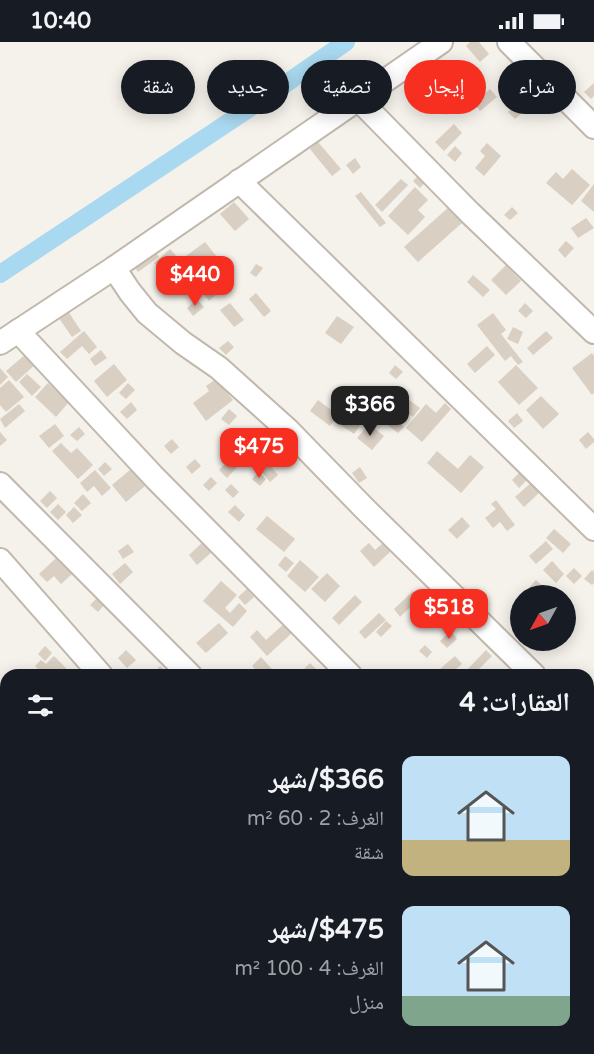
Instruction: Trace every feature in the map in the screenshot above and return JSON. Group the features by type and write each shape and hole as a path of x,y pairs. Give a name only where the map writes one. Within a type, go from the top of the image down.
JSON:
{"street":[{"path":"392,75 441,42"},
{"path":"509,42 594,127"},
{"path":"334,114 114,268 9,337 155,478 344,669"},
{"path":"373,114 594,332"},
{"path":"239,181 594,529"},
{"path":"114,268 147,313 183,344 219,368 288,430 528,669"},
{"path":"0,484 183,669"},
{"path":"0,560 96,669"}],"building":[{"path":"470,42 479,42 489,54 482,60 478,60 466,46"},
{"path":"594,83 594,96 591,99 584,92"},
{"path":"490,89 497,97 486,106 486,92"},
{"path":"510,114 521,114 515,119"},
{"path":"454,124 462,133 444,151 435,142"},
{"path":"318,142 341,169 332,176 310,149"},
{"path":"487,143 501,156 484,176 475,168 485,156 480,151"},
{"path":"455,146 462,153 455,162 447,155"},
{"path":"355,158 361,167 353,174 346,165"},
{"path":"572,169 590,185 572,205 546,183 556,172 563,179"},
{"path":"424,170 430,177 420,188 413,181"},
{"path":"401,179 408,185 382,212 375,205"},
{"path":"594,184 594,212 581,201"},
{"path":"415,187 428,200 418,210 425,217 408,235 388,216"},
{"path":"361,192 386,223 380,227 355,196"},
{"path":"234,202 249,219 235,231 220,214"},
{"path":"449,207 463,222 418,262 404,247"},
{"path":"512,207 518,213 510,220 504,215"},
{"path":"586,218 594,228 578,238 571,228"},
{"path":"566,241 574,248 565,258 558,250"},
{"path":"205,242 234,278 226,284 218,273 207,282 186,256"},
{"path":"150,244 159,257 138,272 129,259"},
{"path":"170,249 177,257 161,271 154,263"},
{"path":"256,264 263,268 256,277 250,273"},
{"path":"506,265 521,281 506,295 491,280"},
{"path":"170,274 176,282 163,292 157,284"},
{"path":"473,275 490,290 483,297 467,282"},
{"path":"211,286 218,293 209,301 203,293"},
{"path":"256,293 271,311 264,317 249,299"},
{"path":"197,299 204,307 193,316 187,308"},
{"path":"230,303 244,320 234,327 220,310"},
{"path":"525,303 533,311 526,318 518,311"},
{"path":"66,308 81,331 72,337 56,314"},
{"path":"493,313 506,330 501,334 523,362 518,365 511,356 505,361 477,325"},
{"path":"337,316 354,327 341,344 325,333"},
{"path":"513,327 523,332 518,344 507,339"},
{"path":"84,331 97,347 89,354 82,346 67,359 60,352"},
{"path":"546,331 553,338 533,355 527,348"},
{"path":"228,341 234,347 226,355 219,348"},
{"path":"487,346 495,355 475,373 467,364"},
{"path":"101,350 107,358 95,366 90,359"},
{"path":"592,353 594,356 594,393 592,395 572,368"},
{"path":"26,354 36,364 16,382 6,371"},
{"path":"114,364 127,380 107,397 94,381"},
{"path":"395,365 403,372 396,379 389,373"},
{"path":"516,365 538,388 519,405 498,382"},
{"path":"0,368 8,377 0,385"},
{"path":"27,374 41,387 32,396 19,382"},
{"path":"216,379 233,400 206,421 193,403 209,391 206,386"},
{"path":"9,380 24,397 6,412 0,405 0,388"},
{"path":"48,383 69,402 56,417 35,397"},
{"path":"128,383 135,390 126,399 119,393"},
{"path":"386,392 395,400 373,422 357,405 363,399 371,407"},
{"path":"541,396 559,414 543,429 526,410"},
{"path":"405,397 420,408 413,417 398,406"},
{"path":"318,400 338,415 330,426 310,411"},
{"path":"131,402 137,410 127,419 120,412"},
{"path":"445,403 451,409 422,442 406,428 426,404 436,413"},
{"path":"19,404 25,411 5,428 0,419"},
{"path":"229,409 237,416 229,425 221,419"},
{"path":"355,409 366,417 354,434 342,426"},
{"path":"517,413 523,421 514,428 508,421"},
{"path":"392,417 404,427 398,433 386,424"},
{"path":"55,424 64,436 49,448 39,436"},
{"path":"369,424 384,436 372,450 357,438"},
{"path":"79,427 85,434 77,441 70,435"},
{"path":"0,432 7,440 0,446"},
{"path":"588,432 594,442 586,449 579,440"},
{"path":"172,439 179,447 171,454 164,446"},
{"path":"61,443 71,453 77,448 93,465 78,479 52,451"},
{"path":"437,451 458,469 470,455 484,467 461,493 427,463"},
{"path":"256,453 264,460 256,467 249,459"},
{"path":"195,459 201,466 192,474 186,467"},
{"path":"229,460 237,467 227,478 219,470"},
{"path":"105,462 112,469 104,476 98,469"},
{"path":"268,463 278,475 270,482 260,470"},
{"path":"360,467 367,478 359,483 352,473"},
{"path":"131,469 145,486 126,502 112,485"},
{"path":"95,470 111,488 102,496 94,486 87,492 80,483"},
{"path":"521,471 529,478 519,488 512,480"},
{"path":"259,472 266,479 260,486 252,479"},
{"path":"211,477 217,483 209,491 203,485"},
{"path":"532,482 540,492 524,507 515,497"},
{"path":"231,484 239,492 233,498 225,490"},
{"path":"50,491 57,498 47,508 40,501"},
{"path":"83,494 91,503 82,511 74,503"},
{"path":"496,500 515,525 507,531 500,522 493,528 485,518 496,509 491,504"},
{"path":"58,504 66,512 58,520 50,512"},
{"path":"235,505 245,515 239,522 228,512"},
{"path":"74,507 82,515 73,523 66,515"},
{"path":"267,516 295,539 284,552 256,529"},
{"path":"462,517 470,526 457,539 448,530"},
{"path":"554,529 571,544 563,553 546,538"},
{"path":"204,541 213,551 197,565 189,555"},
{"path":"546,541 553,549 536,564 529,556"},
{"path":"369,543 375,550 383,543 391,551 374,567 360,551"},
{"path":"128,544 134,552 123,559 118,551"},
{"path":"66,549 81,566 61,584 54,576 47,582 39,574"},
{"path":"285,556 294,563 286,572 278,565"},
{"path":"300,560 319,577 305,592 287,576"},
{"path":"552,561 564,574 556,583 543,570"},
{"path":"125,563 133,572 120,584 112,574"},
{"path":"574,568 582,576 574,584 566,576"},
{"path":"592,570 594,583 592,585 584,579"},
{"path":"327,573 340,586 325,602 311,589"},
{"path":"536,580 542,585 532,585"},
{"path":"221,581 237,595 225,608 230,613 239,603 247,611 233,627 203,601"},
{"path":"247,589 254,597 245,605 238,597"},
{"path":"413,591 420,598 400,617 394,609"},
{"path":"355,595 362,602 339,625 332,618"},
{"path":"99,596 106,603 98,612 90,605"},
{"path":"379,613 386,620 365,639 359,632"},
{"path":"386,621 392,626 381,637 376,632"},
{"path":"286,622 294,631 267,656 250,637 257,630 266,640"},
{"path":"219,623 228,633 206,653 196,643"},
{"path":"451,631 457,639 447,648 440,641"},
{"path":"425,645 432,652 427,658 419,651"},
{"path":"45,646 52,653 45,661 38,654"},
{"path":"126,650 136,660 127,668 118,658"},
{"path":"486,650 492,656 479,669 468,669"},
{"path":"54,656 67,669 38,669 35,666 41,660 46,664"},
{"path":"455,656 462,664 456,669 440,669"},
{"path":"261,657 272,669 255,669 252,666"},
{"path":"310,663 316,669 304,669"}],"waterway":[{"path":"0,274 346,42"}]}
